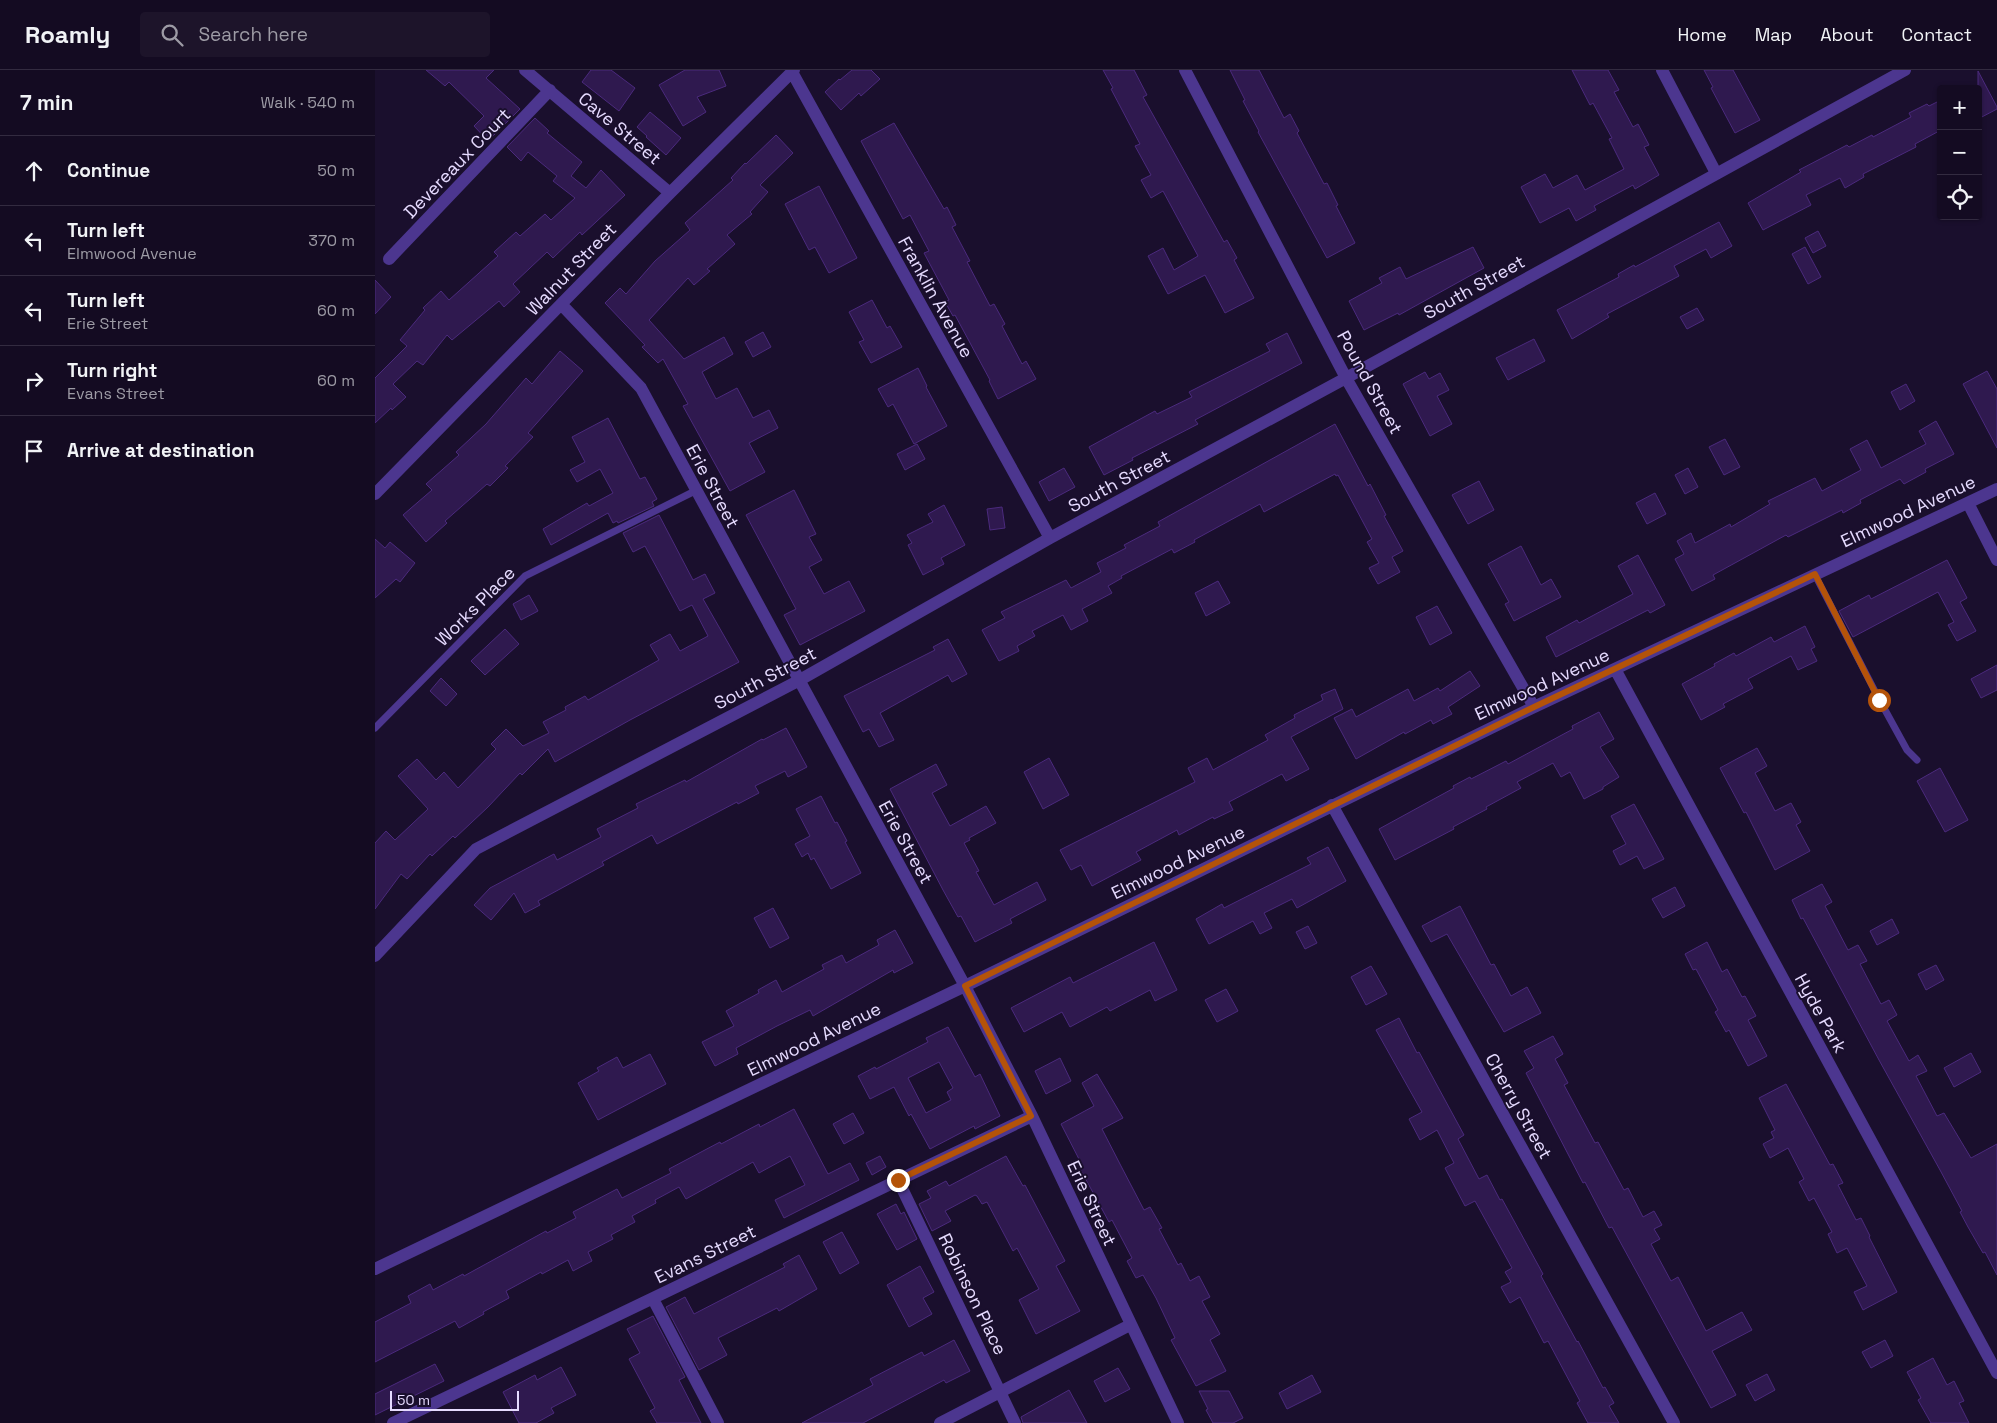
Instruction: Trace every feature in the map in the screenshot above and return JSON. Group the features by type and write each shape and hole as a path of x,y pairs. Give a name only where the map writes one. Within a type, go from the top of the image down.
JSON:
{"street":[{"name":"Cave Street","path":"525,70 670,193"},
{"name":"Pound Street","path":"1185,70 1346,378 1534,707"},
{"path":"1662,70 1717,173"},
{"name":"South Street","path":"375,956 476,849 798,681 1050,538 1346,378 1905,70"},
{"name":"Walnut Street","path":"375,494 670,193 793,71"},
{"name":"Franklin Avenue","path":"793,71 1050,538"},
{"name":"Devereaux Court","path":"389,259 550,90"},
{"name":"Erie Street","path":"561,304 641,388 695,491 965,986 1031,1116 1178,1423"},
{"name":"Elmwood Avenue","path":"375,1269 965,986 1534,707 1997,489"},
{"path":"1968,503 1997,560"},
{"name":"Hyde Park","path":"1615,669 1997,1373"},
{"name":"Cherry Street","path":"1332,805 1674,1423"},
{"name":"Evans Street","path":"393,1423 1031,1116"},
{"name":"Robinson Place","path":"898,1180 1015,1423"},
{"path":"653,1299 718,1423"},
{"path":"940,1423 1131,1325"}],"lane":[{"name":"Works Place","path":"375,728 525,576 695,491"},
{"path":"1815,574 1879,700 1907,750 1917,760"}],"building":[{"path":"426,70 494,70 486,78 520,109 488,141 474,126 484,116 449,82 445,86"},
{"path":"591,70 611,70 635,88 619,111 582,82"},
{"path":"685,70 719,70 726,86 697,97 706,112 683,126 659,85"},
{"path":"852,70 871,70 880,79 861,96 859,93 841,110 825,92"},
{"path":"1103,70 1134,70 1147,95 1143,97 1224,242 1227,240 1237,258 1234,260 1254,298 1225,313 1205,275 1168,294 1148,256 1163,248 1174,270 1198,256 1163,191 1151,198 1141,180 1151,175 1135,146 1140,144"},
{"path":"1230,70 1259,70 1284,118 1290,114 1299,131 1297,133 1324,184 1327,183 1338,205 1336,206 1355,243 1327,258 1258,132"},
{"path":"1572,70 1608,70 1619,90 1614,92 1633,127 1638,124 1649,145 1644,147 1659,175 1635,189 1633,185 1594,206 1596,210 1576,221 1569,208 1540,223 1521,187 1545,174 1553,188 1577,175 1585,190 1624,169 1609,139 1612,138 1593,103 1590,105"},
{"path":"1704,70 1733,70 1760,120 1735,133 1711,88 1713,87"},
{"path":"1978,71 1997,107 1997,109 1982,117 1982,85 1978,85"},
{"path":"1937,102 1937,132 1915,144 1916,147 1863,174 1864,177 1845,188 1840,178 1806,195 1811,205 1763,230 1748,203 1801,172 1799,170 1847,145 1849,147 1872,135 1873,137 1911,117 1909,113 1927,104 1929,106"},
{"path":"650,112 681,138 666,155 637,127"},
{"path":"535,118 549,131 547,133 582,162 571,176 586,188 601,170 625,195 582,235 580,232 553,258 547,252 513,284 520,292 504,307 499,301 452,340 447,335 423,365 417,361 393,384 406,397 375,423 375,378 407,346 400,340 425,310 423,308 441,291 449,300 498,256 494,252 516,232 520,236 545,214 551,220 575,198 553,181 557,176 528,152 521,161 507,147"},
{"path":"894,123 944,209 947,207 956,225 952,227 970,261 967,262 990,306 994,304 1005,324 1002,326 1022,364 1026,361 1036,379 998,399 990,380 955,315 953,316 945,302 949,300 924,253 929,251 910,215 903,219 861,141"},
{"path":"776,135 793,153 760,185 768,192 750,212 752,214 727,235 735,244 707,269 710,271 694,285 688,278 649,320 684,359 724,337 733,354 702,372 716,399 737,388 753,418 769,410 778,428 749,443 765,472 730,491 683,406 688,404 663,359 658,363 642,347 645,345 605,303 620,288 626,294 655,261 690,230 685,223 733,180 731,178 745,163"},
{"path":"819,186 857,258 829,273 815,247 809,250 785,204"},
{"path":"1719,222 1732,246 1711,258 1706,249 1674,266 1679,276 1607,314 1609,317 1572,339 1557,310 1619,277 1618,274 1634,265 1635,267"},
{"path":"1818,231 1826,246 1813,253 1805,238"},
{"path":"1473,247 1484,268 1399,315 1398,313 1364,330 1349,301 1382,283 1379,278 1400,267 1406,279"},
{"path":"1805,247 1821,277 1808,284 1792,254"},
{"path":"375,280 391,297 375,314"},
{"path":"872,300 887,328 890,326 902,347 871,363 859,342 864,340 849,312"},
{"path":"1697,308 1704,320 1687,329 1680,317"},
{"path":"763,332 771,347 753,357 745,342"},
{"path":"1287,333 1302,363 1195,420 1198,424 1132,458 1133,460 1104,475 1089,447 1155,411 1157,414 1192,397 1189,392 1270,351 1266,344"},
{"path":"1534,339 1545,361 1508,380 1496,358"},
{"path":"560,351 583,371 528,433 533,437 505,466 508,468 490,486 487,484 445,521 447,523 426,542 403,515 432,490 426,484 459,455 456,452 486,424 526,378 532,384"},
{"path":"918,368 947,426 914,444 893,404 888,407 878,389"},
{"path":"1987,371 1997,389 1997,448 1963,384"},
{"path":"1425,372 1429,379 1440,373 1449,390 1437,396 1452,424 1430,436 1403,384"},
{"path":"1906,384 1915,401 1900,410 1891,392"},
{"path":"608,418 640,479 645,477 657,499 652,502 654,506 618,523 617,521 613,523 608,513 551,545 543,529 587,503 589,506 613,493 600,469 577,482 570,470 585,462 572,437"},
{"path":"1936,421 1954,454 1925,469 1926,472 1904,484 1900,479 1860,500 1861,503 1843,513 1842,510 1788,537 1786,535 1713,575 1715,579 1692,591 1675,559 1684,554 1677,541 1691,533 1695,543 1730,524 1731,527 1770,504 1768,501 1815,478 1822,491 1861,470 1850,449 1867,440 1881,468 1926,444 1919,431"},
{"path":"1335,424 1368,486 1370,484 1386,515 1384,516 1403,551 1392,557 1400,572 1378,584 1369,568 1379,563 1367,542 1372,539 1338,475 1336,476 1335,474 1264,512 1260,504 1174,553 1172,549 1121,576 1122,578 1108,586 1112,593 1082,609 1088,621 1071,630 1063,615 1032,631 1035,636 1017,646 1019,651 999,661 982,630 1005,618 1001,612 1066,580 1071,588 1101,572 1097,563 1126,548 1124,545 1160,526 1158,522"},
{"path":"1725,439 1740,467 1724,475 1709,447"},
{"path":"917,444 925,459 905,470 897,454"},
{"path":"1064,468 1075,487 1049,501 1039,482"},
{"path":"1688,468 1698,487 1685,494 1675,475"},
{"path":"1479,481 1494,510 1468,524 1452,495"},
{"path":"794,490 816,534 809,537 822,560 809,567 824,594 849,581 865,611 800,645 784,615 796,609 746,515"},
{"path":"1655,493 1666,514 1647,524 1636,503"},
{"path":"944,505 965,545 941,558 944,564 923,575 908,545 912,543 907,535 933,522 928,514"},
{"path":"1002,507 1005,528 990,530 987,509"},
{"path":"659,515 693,580 705,574 715,593 703,599 739,662 555,762 548,749 522,775 520,773 455,838 453,836 432,856 430,854 407,879 401,874 375,909 375,843 386,831 395,840 428,809 398,776 417,759 436,780 444,772 458,788 496,749 491,744 506,729 523,746 549,733 543,722 566,710 565,707 585,696 588,700 659,660 650,645 670,634 680,651 708,636 692,605 680,611 645,546 633,552 623,533"},
{"path":"375,539 385,548 390,542 415,563 400,582 396,579 375,598"},
{"path":"1521,546 1541,585 1551,579 1561,597 1514,621 1505,604 1509,602 1488,564"},
{"path":"1638,555 1665,605 1650,613 1648,610 1556,657 1546,637 1577,620 1579,623 1633,594 1618,566"},
{"path":"1947,560 1967,598 1960,602 1976,631 1957,641 1948,625 1954,622 1938,592 1853,637 1839,611 1869,595 1871,599"},
{"path":"1218,581 1230,603 1206,616 1195,593"},
{"path":"529,595 538,611 521,620 513,604"},
{"path":"1437,606 1452,633 1430,645 1416,617"},
{"path":"1805,626 1815,647 1811,649 1817,661 1798,670 1791,656 1748,679 1753,688 1723,704 1725,707 1701,720 1682,684 1734,653 1736,656 1771,637 1774,642"},
{"path":"505,629 519,644 485,675 471,661"},
{"path":"948,639 967,674 952,682 948,675 880,713 894,740 879,747 869,729 863,732 844,696 935,650 933,647"},
{"path":"1997,665 1997,690 1981,698 1971,679"},
{"path":"1470,671 1480,686 1448,707 1452,714 1433,724 1431,720 1405,734 1404,732 1356,759 1334,718 1352,709 1356,717 1408,689 1414,701 1438,688 1440,691"},
{"path":"441,678 457,694 446,706 430,691"},
{"path":"1335,689 1343,709 1291,737 1309,769 1286,781 1282,774 1229,802 1233,810 1214,819 1213,817 1179,835 1177,830 1136,852 1141,860 1092,886 1081,865 1071,870 1060,850 1195,782 1188,768 1207,758 1213,770 1268,740 1265,735 1295,718 1294,715 1323,700 1321,695"},
{"path":"1599,712 1614,739 1600,747 1619,777 1603,787 1603,789 1584,799 1570,772 1561,777 1553,763 1517,782 1521,788 1486,807 1487,809 1395,860 1379,829 1454,788 1453,786 1506,761 1508,764 1573,729 1572,726"},
{"path":"786,728 807,767 788,777 785,771 755,786 759,793 738,804 737,802 657,844 652,835 602,862 604,865 538,901 540,905 525,913 514,893 491,920 474,905 490,888 554,854 557,860 601,837 597,829 638,808 636,804 685,780 686,782 762,739"},
{"path":"1757,748 1767,766 1755,773 1775,811 1791,803 1801,822 1796,825 1810,851 1775,870 1746,812 1744,813 1720,768"},
{"path":"1049,758 1069,795 1043,809 1024,772"},
{"path":"936,764 947,785 932,793 950,826 986,806 996,823 969,838 970,840 964,843 979,871 976,872 994,905 1037,882 1046,900 1010,919 1012,923 975,942 961,916 958,917 943,890 890,789"},
{"path":"1940,768 1968,820 1945,832 1917,781"},
{"path":"821,796 847,841 845,842 861,873 831,889 814,858 811,860 808,853 802,857 795,844 810,836 796,809"},
{"path":"1634,804 1664,859 1644,869 1637,856 1620,865 1613,851 1626,844 1611,816"},
{"path":"1328,847 1346,881 1297,908 1292,899 1264,913 1272,928 1260,934 1253,921 1209,944 1196,919 1222,904 1224,908 1311,864 1307,858"},
{"path":"1822,884 1832,902 1825,906 1848,950 1858,945 1867,961 1860,964 1881,1004 1889,1000 1897,1015 1887,1021 1909,1061 1918,1055 1927,1071 1916,1076 1937,1116 1944,1113 1971,1158 1997,1144 1997,1275 1985,1252 1983,1253 1968,1227 1960,1212 1962,1211 1940,1170 1792,900"},
{"path":"1675,887 1685,906 1663,918 1652,899"},
{"path":"1460,906 1491,965 1494,964 1511,996 1527,987 1541,1013 1504,1032 1447,934 1431,942 1422,926"},
{"path":"773,908 789,938 770,948 754,918"},
{"path":"1892,919 1899,933 1877,945 1870,931"},
{"path":"1308,926 1317,943 1305,949 1296,932"},
{"path":"895,930 913,963 894,973 893,970 813,1016 810,1010 777,1026 736,1048 738,1054 715,1066 702,1042 734,1026 726,1011 759,993 758,990 776,980 782,992 824,969 822,965 842,955 846,963 879,945 877,940"},
{"path":"1154,942 1177,990 1155,1001 1150,990 1110,1011 1107,1007 1070,1027 1062,1012 1024,1032 1011,1008 1070,977 1073,983"},
{"path":"1707,942 1722,972 1727,969 1742,997 1745,996 1756,1016 1748,1020 1767,1056 1748,1066 1729,1030 1726,1032 1715,1012 1718,1010 1696,969 1693,970 1685,954"},
{"path":"1936,965 1944,980 1926,990 1918,974"},
{"path":"1371,966 1387,994 1366,1005 1351,977"},
{"path":"1226,989 1238,1011 1217,1022 1205,1000"},
{"path":"1399,1018 1464,1135 1458,1139 1479,1179 1487,1175 1500,1200 1502,1199 1577,1342 1603,1388 1605,1387 1614,1403 1609,1406 1619,1423 1588,1423 1577,1403 1580,1401 1548,1341 1544,1343 1520,1297 1510,1303 1501,1287 1511,1282 1505,1272 1512,1268 1475,1201 1465,1206 1445,1168 1454,1163 1437,1130 1420,1140 1409,1119 1422,1112 1376,1030"},
{"path":"948,1027 975,1077 980,1074 1000,1116 975,1129 974,1126 930,1149 911,1114 909,1116 894,1087 870,1099 858,1076 875,1067 876,1069 928,1042 926,1038","holes":["939,1062 953,1088 947,1092 951,1100 926,1113 908,1078"]},
{"path":"1553,1036 1563,1054 1555,1059 1568,1083 1564,1085 1595,1143 1598,1142 1624,1190 1628,1188 1643,1217 1654,1211 1662,1225 1654,1229 1660,1239 1651,1244 1671,1281 1678,1277 1706,1331 1742,1312 1752,1330 1712,1351 1736,1395 1711,1408 1612,1227 1609,1228 1585,1182 1583,1183 1526,1073 1534,1068 1524,1051"},
{"path":"1971,1053 1981,1072 1954,1087 1944,1068"},
{"path":"650,1054 666,1084 598,1120 578,1083 599,1071 597,1068 617,1057 623,1068"},
{"path":"1060,1058 1071,1081 1046,1094 1035,1071"},
{"path":"1097,1074 1123,1118 1102,1129 1144,1210 1150,1207 1162,1228 1159,1229 1178,1265 1181,1263 1190,1281 1199,1276 1210,1297 1202,1301 1220,1334 1210,1340 1226,1371 1196,1386 1171,1340 1175,1338 1156,1298 1143,1275 1136,1278 1127,1261 1132,1258 1112,1220 1109,1222 1078,1165 1081,1163 1061,1124 1094,1106 1082,1083"},
{"path":"1786,1084 1830,1165 1833,1164 1843,1183 1838,1185 1856,1220 1861,1218 1897,1292 1863,1310 1854,1292 1867,1286 1847,1248 1837,1253 1828,1234 1832,1232 1814,1198 1809,1201 1799,1182 1804,1179 1788,1148 1770,1158 1763,1144 1774,1138 1771,1132 1775,1130 1759,1098"},
{"path":"794,1109 828,1174 850,1163 859,1180 784,1218 775,1200 805,1185 790,1156 759,1173 753,1162 686,1199 679,1187 655,1200 656,1203 632,1216 635,1222 611,1235 613,1239 588,1252 592,1261 573,1271 568,1260 542,1274 541,1272 506,1291 509,1298 459,1328 455,1321 375,1362 375,1322 411,1303 408,1296 430,1284 433,1290 463,1274 464,1276 546,1231 547,1233 576,1218 573,1212 617,1189 622,1198 671,1173 669,1169 720,1142 721,1144 759,1124 760,1127"},
{"path":"853,1113 864,1133 844,1144 833,1124"},
{"path":"880,1156 886,1167 872,1175 866,1163"},
{"path":"1006,1156 1023,1186 1025,1185 1065,1261 1056,1266 1080,1311 1036,1334 1019,1300 1039,1289 1017,1248 1013,1251 987,1202 982,1204 975,1195 945,1211 951,1221 932,1231 919,1204 931,1198 927,1191 946,1181 949,1186"},
{"path":"896,1204 901,1214 904,1212 917,1239 897,1250 877,1214"},
{"path":"842,1232 859,1263 840,1274 823,1242"},
{"path":"799,1255 817,1289 779,1311 777,1308 718,1338 727,1355 699,1370 666,1307 685,1297 694,1314 785,1267 783,1264"},
{"path":"920,1266 934,1292 923,1298 932,1314 909,1327 887,1285"},
{"path":"653,1316 685,1377 679,1380 701,1423 657,1423 650,1411 655,1408 629,1359 640,1353 627,1329"},
{"path":"954,1340 970,1371 946,1383 944,1380 863,1423 802,1423 873,1385 870,1379 922,1352 924,1356"},
{"path":"1885,1340 1893,1356 1871,1368 1862,1352"},
{"path":"1933,1358 1947,1385 1954,1381 1964,1401 1959,1403 1969,1423 1931,1423 1918,1400 1921,1398 1907,1372"},
{"path":"435,1364 444,1381 375,1415 375,1394"},
{"path":"561,1367 576,1395 551,1408 554,1413 536,1423 519,1423 503,1392 535,1375 537,1380"},
{"path":"1118,1368 1130,1389 1105,1402 1094,1381"},
{"path":"1767,1374 1775,1390 1755,1401 1746,1385"},
{"path":"1312,1375 1321,1392 1287,1409 1279,1393"},
{"path":"1069,1390 1087,1423 1023,1423 1021,1417"},
{"path":"1199,1391 1229,1391 1243,1418 1233,1423 1213,1423"}],"route":[{"path":"898,1180 1031,1116 965,986 1332,805 1815,574 1879,700"}]}
